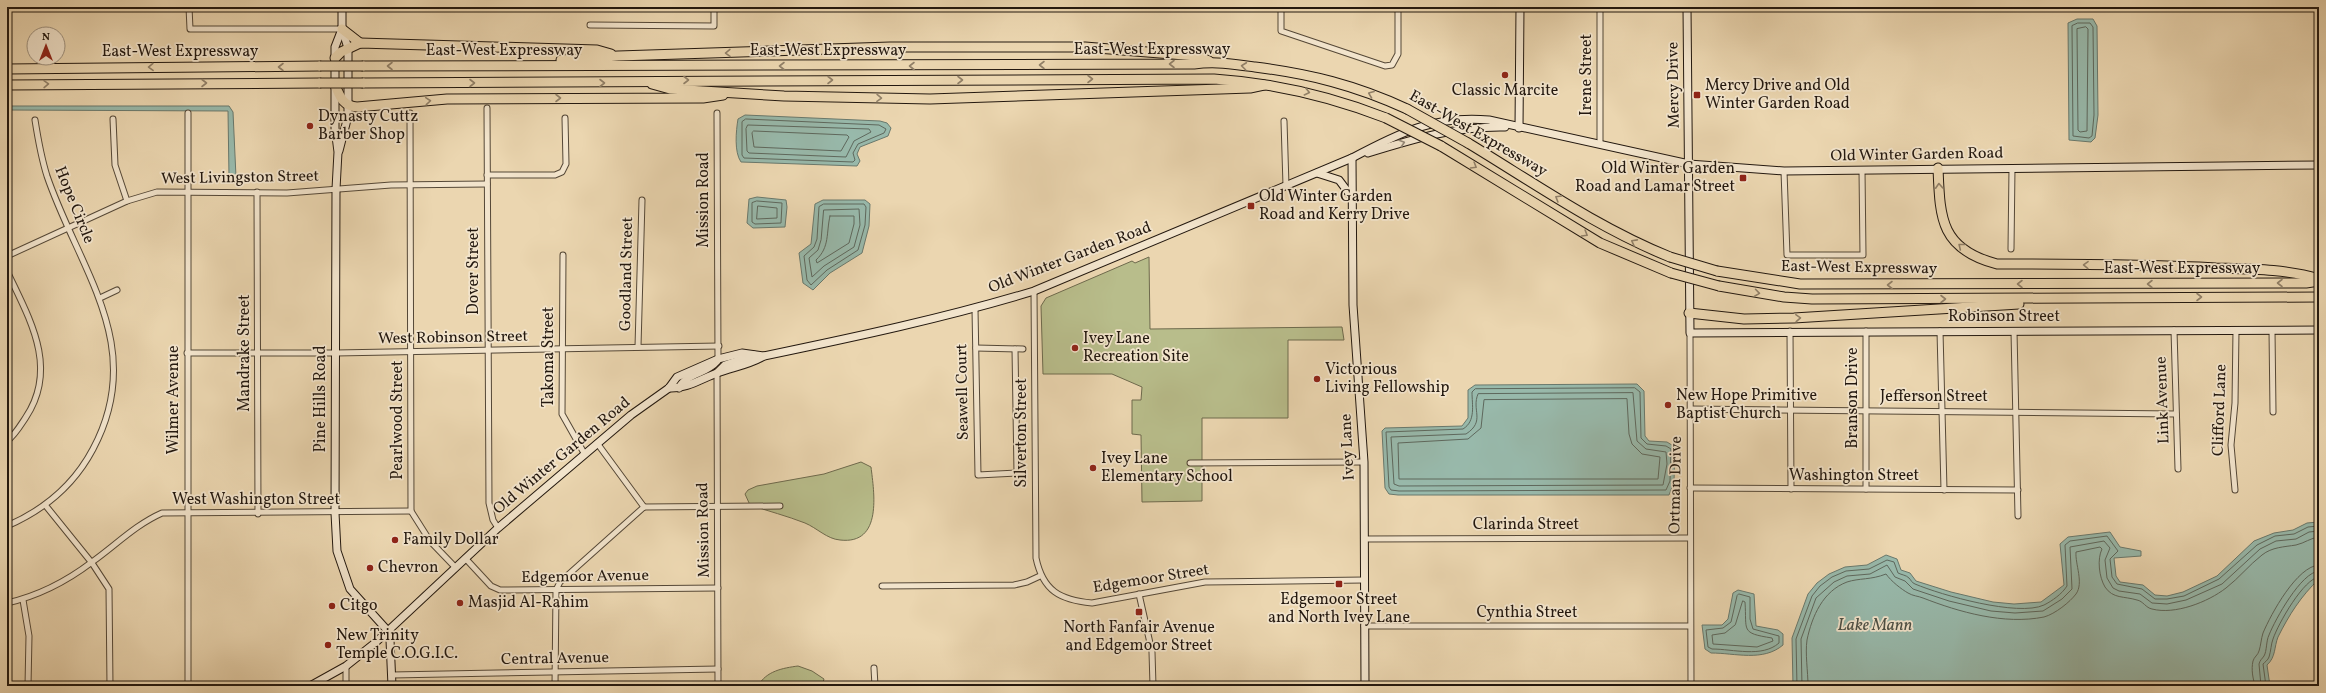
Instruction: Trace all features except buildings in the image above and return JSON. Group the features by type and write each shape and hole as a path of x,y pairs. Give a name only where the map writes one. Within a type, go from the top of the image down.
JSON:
{"highway":[{"path":"342,29 360,43"},
{"path":"335,58 348,48 360,43 596,50 618,56"},
{"path":"533,65 549,61 618,56 890,47 1085,48 1197,56 1210,61"},
{"name":"East-West Expressway","path":"7,69 533,65 1194,64 1210,61 1303,73 1347,85 1407,109 1468,143 1591,218 1641,245 1670,257 1717,271 1800,284 2298,283 2319,280"},
{"name":"East-West Expressway","path":"7,85 647,83 669,80 1214,79 1269,84 1320,95 1386,118 1441,146 1600,243 1671,273 1719,286 1784,297 1812,299 2319,297"},
{"path":"647,83 670,89 728,91 738,94"},
{"path":"335,85 348,106 448,99 703,98 738,94 944,98 1250,88 1269,84"},
{"path":"1938,168 1940,205 1944,224 1956,242 1977,259 1997,264 2152,265 2236,269 2307,275 2319,280"},
{"path":"1689,314 1744,319 1794,318 1955,307 2183,297"}],"main road":[{"name":"Pine Hills Road","path":"338,152 346,127 348,106 348,48 342,29 342,7"},
{"path":"1519,128 1520,7"},
{"name":"Mercy Drive","path":"1687,7 1689,164"},
{"name":"Pine Hills Road","path":"342,29 335,47 335,128 338,152 336,189 335,512 337,552 350,589 387,630"},
{"name":"Old Winter Garden Road","path":"310,686 346,666 375,643 387,630 498,528 584,453 643,405 669,388 677,377 718,359 742,353 761,355 917,324 975,309 1034,291 1352,158 1400,132 1446,120 1464,118 1489,120 1519,128 1689,164 1784,171 1938,168 2319,165"},
{"name":"Old Winter Garden Road","path":"1352,158 1414,139 1460,129 1519,128"},
{"name":"Ivey Lane","path":"1352,158 1353,305 1364,462 1365,686"},
{"name":"Ortman Drive","path":"1689,164 1690,333"},
{"path":"1317,173 1339,180 1352,198"},
{"name":"Robinson Street","path":"1690,333 1790,331 2319,330"},
{"name":"Old Winter Garden Road","path":"669,388 679,388 717,373 752,364 761,355"},
{"path":"679,388 683,381 711,367 718,359"},
{"path":"387,630 390,640 392,686"}],"street":[{"path":"190,7 190,29 342,29"},
{"path":"590,25 714,26 714,7"},
{"path":"1281,7 1281,31 1385,66 1392,65 1398,54 1398,7"},
{"name":"Irene Street","path":"1600,7 1600,144"},
{"name":"Dover Street","path":"487,108 487,350 489,503 498,528"},
{"name":"Wilmer Avenue","path":"188,113 188,686"},
{"name":"Pearlwood Street","path":"410,113 411,511"},
{"name":"Mission Road","path":"717,113 718,359"},
{"path":"487,175 555,175 564,171 566,164 565,118"},
{"path":"113,119 114,165 127,201"},
{"name":"Hope Circle","path":"7,526 46,506 86,462 98,440 108,412 115,380 112,338 100,298 47,176 40,154 35,120"},
{"path":"1284,121 1286,186"},
{"path":"2011,249 2012,168"},
{"path":"1784,171 1786,255 1863,255 1862,170"},
{"name":"West Livingston Street","path":"7,256 69,229 127,201 157,192 287,193 411,184 487,184"},
{"name":"Mandrake Street","path":"257,192 259,352 258,514"},
{"name":"Goodland Street","path":"638,348 642,200"},
{"name":"Takoma Street","path":"563,255 561,349 562,414 584,453"},
{"path":"7,271 36,337 41,363 39,390 30,411 13,436 7,441"},
{"path":"100,298 117,290"},
{"name":"Silverton Street","path":"1034,291 1036,558 1040,576"},
{"name":"Seawell Court","path":"975,309 978,475 1017,474 1016,349"},
{"path":"2014,330 2018,516"},
{"name":"Link Avenue","path":"2174,330 2178,470"},
{"name":"Clifford Lane","path":"2235,490 2231,445 2235,403 2236,330"},
{"path":"2272,330 2273,412"},
{"path":"1790,331 1791,489"},
{"name":"Branson Drive","path":"1866,331 1866,489"},
{"path":"1940,331 1944,490"},
{"name":"Ortman Drive","path":"1690,333 1691,409 1689,538 1691,686"},
{"name":"West Robinson Street","path":"187,353 336,353 719,346"},
{"path":"976,348 1023,349"},
{"name":"Mission Road","path":"717,373 716,507 718,686"},
{"name":"Jefferson Street","path":"1691,409 1942,410 2176,414"},
{"path":"597,443 644,507"},
{"path":"1190,463 1364,462"},
{"name":"Washington Street","path":"1690,488 2018,490"},
{"path":"46,506 92,563 109,590 110,686"},
{"path":"555,686 556,590 560,582 644,507 780,506"},
{"path":"411,511 430,541 455,567"},
{"name":"West Washington Street","path":"7,603 22,600 52,587 92,563 146,520 162,513 258,514 411,511"},
{"name":"Clarinda Street","path":"1364,538 1689,538"},
{"name":"Edgemoor Avenue","path":"465,558 491,586 500,590 718,588"},
{"path":"882,586 1014,585 1027,582 1040,576"},
{"name":"Edgemoor Street","path":"1040,576 1052,590 1076,602 1092,603 1205,582 1364,580"},
{"path":"1139,594 1152,652 1153,686"},
{"path":"22,600 28,636 28,686"},
{"name":"Cynthia Street","path":"1364,626 1690,626"},
{"path":"346,666 346,686"},
{"path":"874,668 874,686"},
{"name":"Central Avenue","path":"392,675 718,669"}],"green space":[{"path":"1149,257 1150,329 1342,327 1344,340 1288,340 1288,418 1202,418 1202,501 1142,502 1141,435 1132,434 1132,400 1141,400 1142,387 1112,374 1043,374 1041,306 1046,298 1132,261 1135,263"},
{"path":"861,462 871,467 874,502 873,515 869,526 863,534 854,539 835,539 826,536 805,523 750,505 745,494 748,490 757,486 824,474"},
{"path":"798,666 812,671 824,679 822,686 758,686 761,681 775,671"}],"water":[{"path":"2077,19 2093,19 2097,26 2098,115 2095,138 2091,142 2069,140 2068,23"},
{"path":"7,106 229,106 233,112 236,177 229,177 228,111 7,110"},
{"path":"745,115 880,121 887,123 891,128 888,136 860,147 857,154 860,161 857,166 741,162 736,147 737,129 738,119"},
{"path":"757,197 786,200 787,207 785,227 753,228 747,223 749,199"},
{"path":"823,200 865,200 870,204 869,226 862,253 830,273 813,290 803,283 799,253 811,244 815,204"},
{"path":"1637,384 1644,391 1645,436 1649,441 1667,442 1675,447 1674,482 1669,495 1398,495 1389,494 1385,488 1382,431 1385,428 1462,426 1468,418 1468,390 1475,385"},
{"name":"Lake Mann","path":"2318,522 2319,579 2296,606 2278,637 2272,659 2267,665 2270,686 1793,686 1792,638 1808,594 1817,583 1829,574 1845,567 1867,565 1886,555 1897,559 1901,570 1910,573 1916,581 1951,592 1993,602 2014,604 2041,602 2064,585 2060,544 2068,537 2110,532 2120,547 2141,551 2141,556 2114,558 2116,576 2120,582 2143,585 2155,595 2167,596 2183,592 2217,576 2254,541 2274,533 2293,530 2307,523"},
{"path":"1738,590 1754,594 1756,626 1778,630 1783,634 1783,645 1775,650 1758,655 1711,653 1705,649 1702,625 1722,625 1728,619 1733,593"}],"place":[{"name":"Classic Marcite","path":"1505,75"},
{"name":"Mercy Drive and Old Winter Garden Road","path":"1697,95"},
{"name":"Dynasty Cuttz Barber Shop","path":"310,126"},
{"name":"Old Winter Garden Road and Lamar Street","path":"1743,178"},
{"name":"Old Winter Garden Road and Kerry Drive","path":"1251,206"},
{"name":"Ivey Lane Recreation Site","path":"1075,348"},
{"name":"Victorious Living Fellowship","path":"1317,379"},
{"name":"New Hope Primitive Baptist Church","path":"1668,405"},
{"name":"Ivey Lane Elementary School","path":"1093,468"},
{"name":"Family Dollar","path":"395,540"},
{"name":"Chevron","path":"370,568"},
{"name":"Edgemoor Street and North Ivey Lane","path":"1339,584"},
{"name":"Masjid Al-Rahim","path":"460,603"},
{"name":"Citgo","path":"332,606"},
{"name":"North Fanfair Avenue and Edgemoor Street","path":"1139,612"},
{"name":"New Trinity Temple C.O.G.I.C.","path":"328,645"}]}
